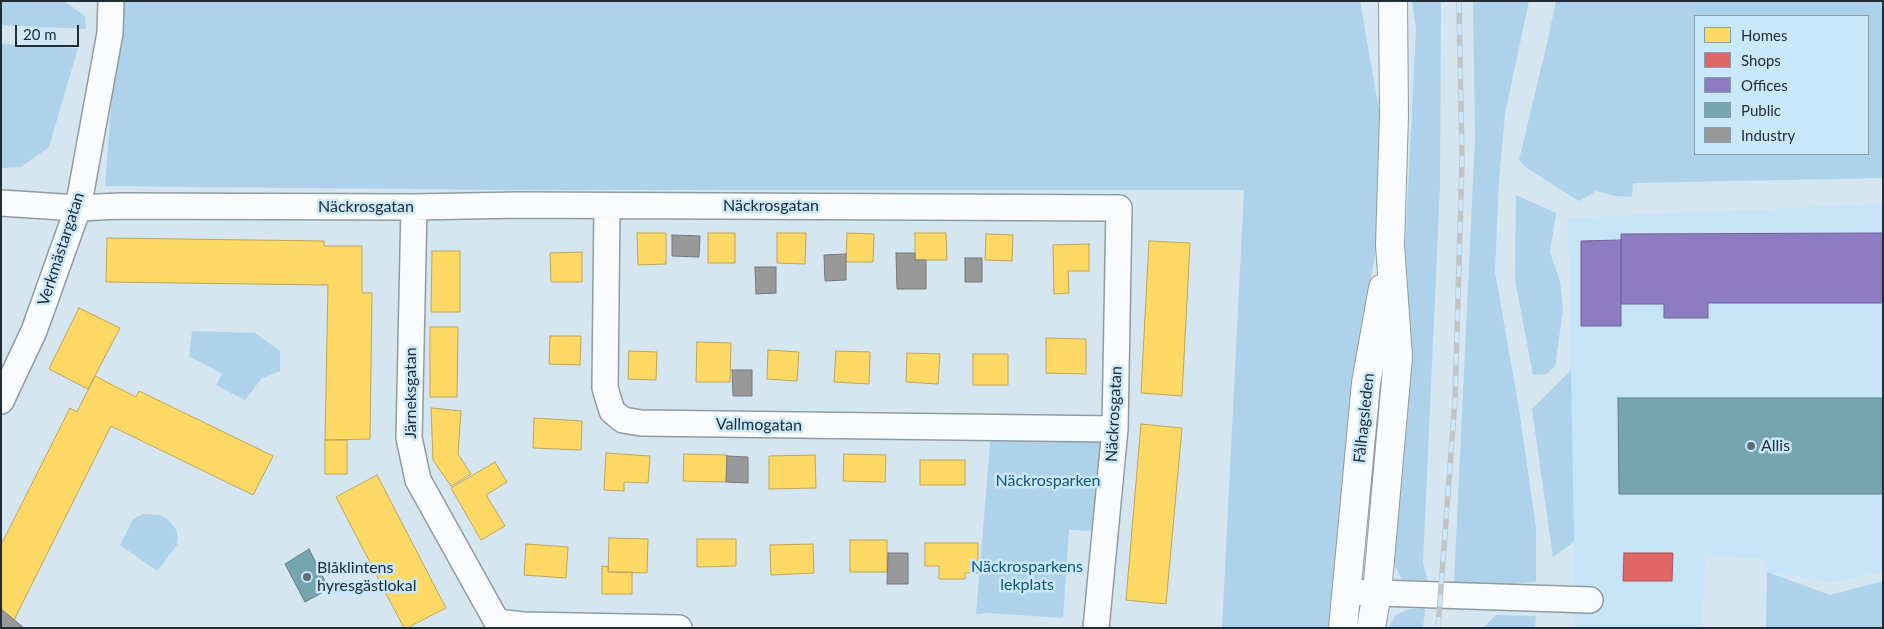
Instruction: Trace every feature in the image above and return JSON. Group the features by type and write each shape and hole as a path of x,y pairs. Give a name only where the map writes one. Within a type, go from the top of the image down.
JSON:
{"street":[{"name":"Verkmästargatan","path":"1,401 34,331 78,208 110,33 110,1"},
{"name":"Fålhagsleden","path":"1371,628 1377,592 1398,357 1390,245 1394,116 1395,7 1393,1"},
{"name":"Näckrosgatan","path":"1,203 78,208 120,206 414,207 519,205 1119,208 1115,429 1096,628"},
{"name":"Vallmogatan","path":"607,206 605,388 612,411 623,420 642,423 1115,429"},
{"name":"Järneksgatan","path":"414,207 409,438 418,480 497,622 522,626"},
{"name":"Fålhagsleden","path":"1343,628 1366,384 1390,245"},
{"path":"1347,592 1590,600"},
{"path":"522,626 679,628"}],"shaded area":[{"path":"1883,204 1883,572 1832,582 1767,572 1761,559 1705,555 1702,628 1575,628 1568,218"}],"green space":[{"path":"1,1 64,1 85,16 86,29 1,25"},
{"path":"119,1 1360,1 1380,116 1377,243 1353,382 1329,628 1222,628 1244,190 500,190 105,186"},
{"path":"1412,1 1441,1 1440,186 1423,563 1428,581 1402,580 1390,556 1416,29"},
{"path":"1473,1 1529,1 1505,114 1499,180 1495,272 1519,409 1536,528 1536,582 1498,585 1454,583 1475,138"},
{"path":"1556,1 1883,1 1883,178 1633,183 1632,197 1615,196 1596,191 1579,201 1525,167 1519,160"},
{"path":"1,44 78,48 49,147 21,167 1,168"},
{"path":"1516,195 1556,213 1550,252 1560,281 1563,311 1555,366 1547,374 1533,375 1515,280"},
{"path":"192,331 255,333 280,351 280,371 262,378 245,400 216,385 222,374 189,356"},
{"path":"1571,370 1574,542 1553,557 1532,409"},
{"name":"Näckrosparken","path":"991,433 1103,434 1093,531 1069,530 1063,618 987,613 976,614"},
{"path":"143,514 160,515 167,519 176,529 177,545 157,571 120,545 133,519"},
{"path":"1767,572 1830,595 1883,581 1883,628 1766,628"},
{"path":"1409,609 1425,609 1423,628 1388,628 1396,615"},
{"path":"1496,615 1536,616 1535,628 1483,628"}],"building: Homes":[{"path":"637,233 666,233 666,264 638,265"},
{"path":"708,233 735,233 735,263 708,263"},
{"path":"777,233 806,233 805,264 777,263"},
{"path":"847,233 874,234 873,262 846,262"},
{"path":"915,233 946,233 947,260 915,260"},
{"path":"986,234 1013,235 1012,261 985,260"},
{"path":"107,238 324,241 324,246 362,246 362,293 372,293 370,439 325,440 328,285 106,282"},
{"path":"1149,241 1190,243 1182,396 1141,393"},
{"path":"1089,244 1089,271 1068,271 1069,293 1054,294 1053,245"},
{"path":"432,251 460,251 460,312 431,312"},
{"path":"582,252 582,282 551,282 550,253"},
{"path":"79,308 120,328 88,389 49,369"},
{"path":"430,327 458,327 457,397 430,397"},
{"path":"550,336 581,336 580,365 549,364"},
{"path":"1046,338 1086,339 1086,374 1046,373"},
{"path":"697,342 731,343 730,382 696,382"},
{"path":"768,350 799,352 797,381 767,379"},
{"path":"629,351 657,352 656,380 628,379"},
{"path":"836,351 870,352 869,384 834,382"},
{"path":"907,353 940,354 938,384 906,382"},
{"path":"973,354 1008,354 1008,385 973,385"},
{"path":"95,376 136,397 139,391 273,456 253,495 111,426 13,622 1,616 1,545 70,408 77,412"},
{"path":"431,408 461,411 458,454 471,474 451,486 433,460"},
{"path":"534,418 582,421 581,450 533,448"},
{"path":"1141,424 1182,428 1166,604 1126,600"},
{"path":"325,440 347,440 347,474 325,474"},
{"path":"606,453 650,456 648,483 624,482 624,491 604,490"},
{"path":"684,454 727,455 726,482 683,481"},
{"path":"844,454 886,455 885,482 843,481"},
{"path":"815,455 816,488 769,489 769,456"},
{"path":"920,460 965,460 965,485 920,485"},
{"path":"495,462 507,482 486,495 505,526 481,540 451,488"},
{"path":"377,475 446,608 407,628 404,628 336,497"},
{"path":"609,538 648,539 647,573 608,572"},
{"path":"697,539 736,539 736,566 697,567"},
{"path":"850,540 887,540 887,572 850,572"},
{"path":"925,543 978,543 978,573 965,573 965,579 939,579 939,566 925,566"},
{"path":"526,544 568,547 566,578 524,575"},
{"path":"813,544 814,573 771,575 770,545"},
{"path":"602,566 609,567 608,572 632,572 632,594 602,594"}],"building: Shops":[{"path":"1624,553 1673,553 1672,581 1623,581"}],"building: Offices":[{"path":"1883,233 1883,303 1708,303 1708,318 1664,318 1664,304 1621,304 1621,234"},
{"path":"1621,240 1621,326 1581,326 1581,241"}],"building: Public":[{"name":"Allis","path":"1618,398 1883,398 1883,494 1619,494"},
{"name":"Blåklintens hyresgästlokal","path":"309,549 329,589 305,602 285,564"}],"building: Industry":[{"path":"672,235 700,236 699,257 672,256"},
{"path":"896,253 915,253 915,260 926,260 926,289 897,289"},
{"path":"846,254 846,280 825,281 824,255"},
{"path":"965,258 982,258 982,282 965,282"},
{"path":"755,267 776,267 776,293 756,294"},
{"path":"732,370 752,370 752,396 733,396"},
{"path":"727,456 748,457 748,483 726,482"},
{"path":"888,553 908,553 908,584 887,584"},
{"path":"1,609 24,628 1,628"}],"railway":[{"path":"1438,628 1455,399 1462,160 1459,1"}],"place":[{"name":"Allis","path":"1751,446"},
{"name":"Blåklintens hyresgästlokal","path":"307,577"}],"park label":[{"name":"Näckrosparkens lekplats","path":"1027,576"}]}
